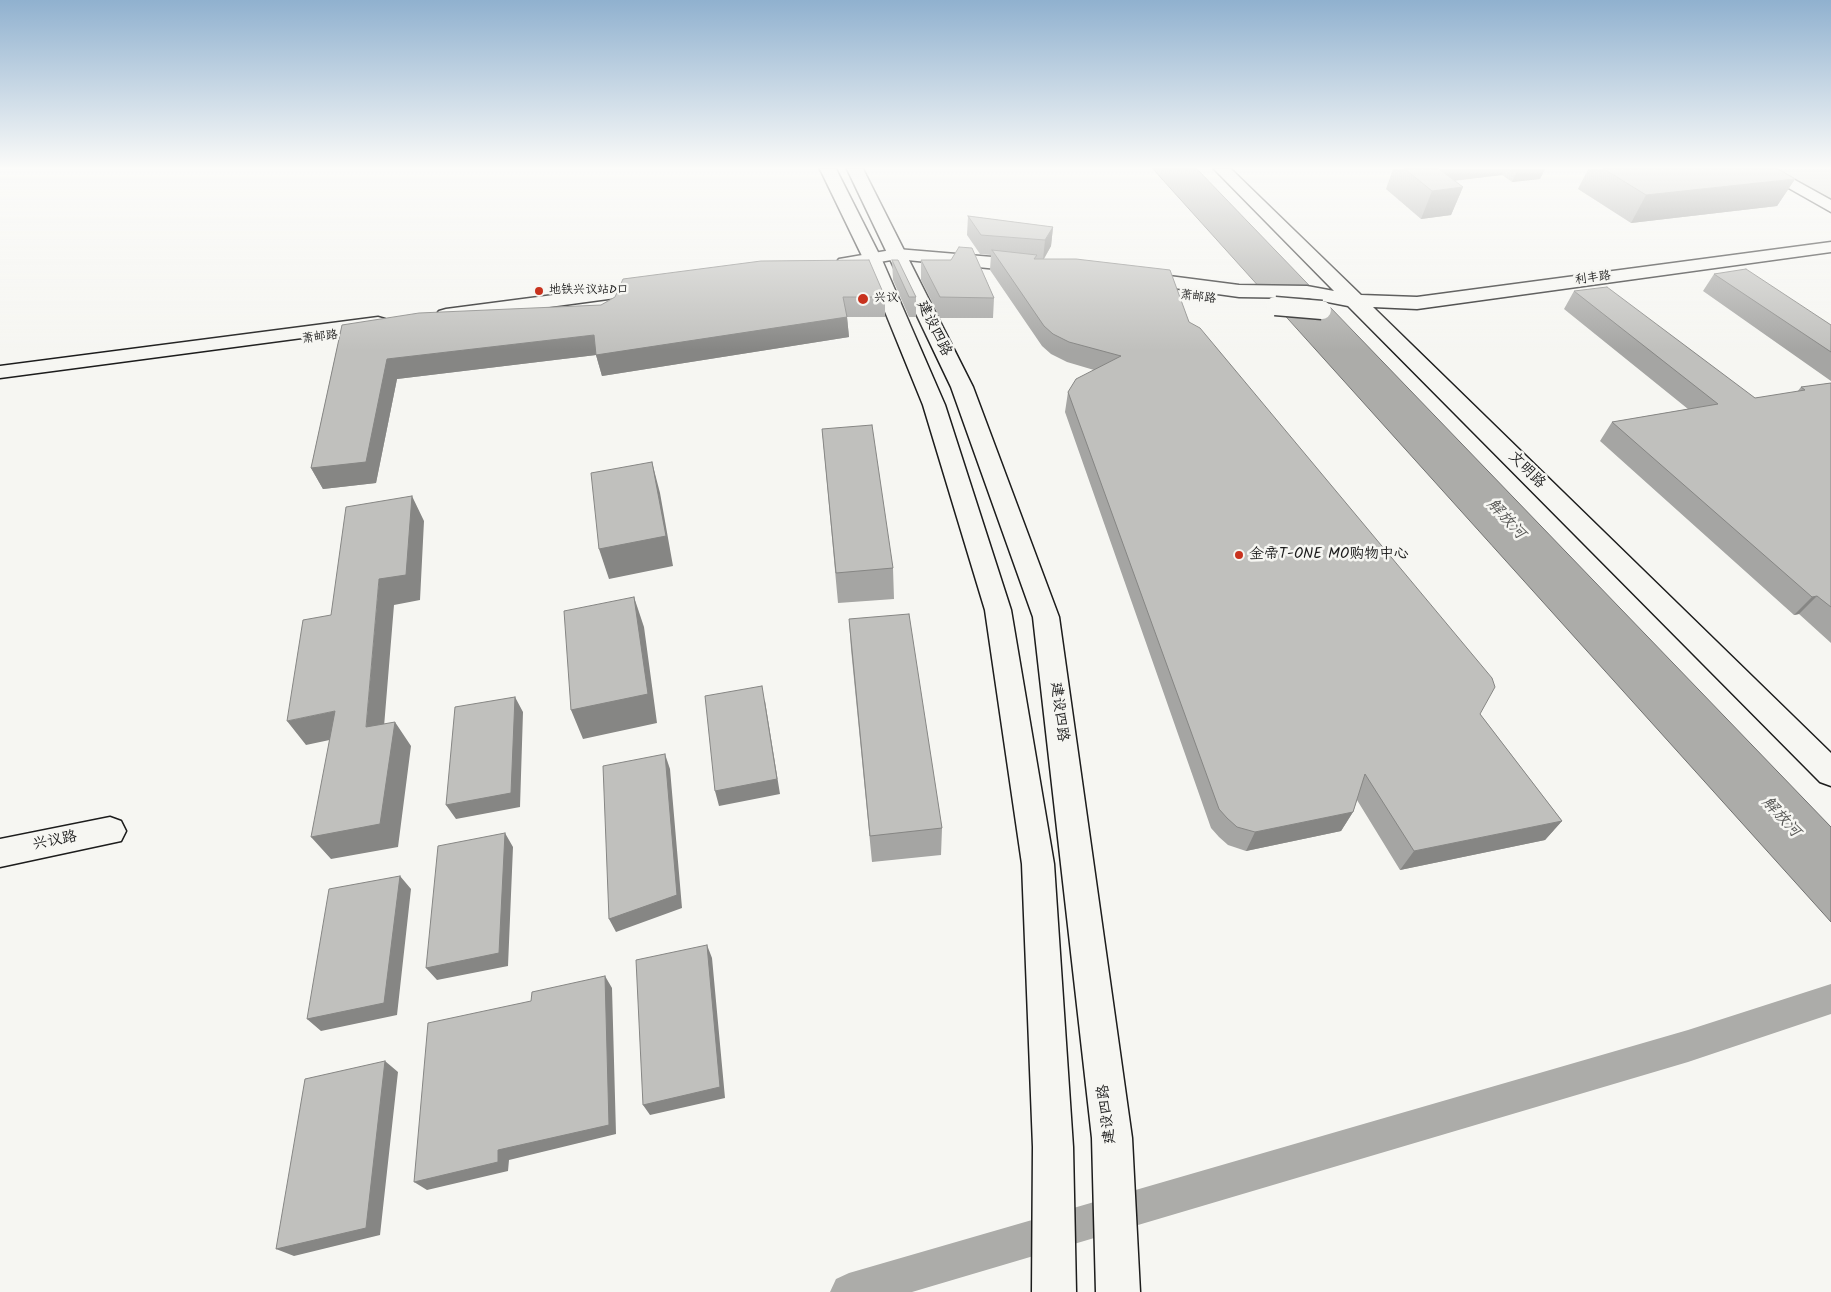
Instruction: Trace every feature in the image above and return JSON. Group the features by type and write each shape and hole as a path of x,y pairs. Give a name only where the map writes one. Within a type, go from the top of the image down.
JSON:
{"street":[{"name":"建设四路","path":"866,229 962,387 1046,617 1112,1138 1118,1287"},
{"name":"建设四路","path":"876,229 934,405 998,610 1038,864 1053,1148 1054,1292"},
{"name":"文明路","path":"1282,229 1831,773"},
{"name":"利丰路","path":"1354,301 1417,303 1831,247"},
{"path":"825,270 887,262 1001,272 1045,272"},
{"name":"萧邮路","path":"1122,282 1214,300 1269,298 1322,310 1354,301"},
{"path":"672,290 429,320 536,303 672,290"},
{"path":"1269,298 1307,292 1354,301"},
{"name":"萧邮路","path":"0,372 394,325 0,380"},
{"name":"兴议路","path":"0,853 110,831"}],"water":[{"name":"解放河","path":"1207,229 1255,229 1831,827 1831,922"}],"building":[{"path":"977,229 1052,229 1045,240 981,235"},
{"path":"959,247 972,248 994,298 940,297 921,260 951,260"},
{"name":"金帝T-ONE MO购物中心","path":"992,250 1037,255 1034,259 1076,259 1170,270 1189,322 1200,328 1492,678 1495,687 1480,714 1562,821 1414,851 1365,774 1353,812 1255,832 1237,827 1227,818 1219,809 1068,392 1076,379 1121,356 1069,342 1053,334 1044,326"},
{"path":"869,260 885,297 843,297 847,317 596,355 594,335 387,359 366,462 311,468 342,325 419,313 601,305 615,297 623,279 761,261"},
{"path":"892,260 898,260 916,297 909,297"},
{"path":"1746,269 1831,325 1831,352 1714,274"},
{"path":"1607,287 1755,398 1805,390 1801,387 1831,383 1831,607 1817,596 1812,597 1612,422 1718,404 1574,291"},
{"path":"872,425 893,568 836,573 822,429"},
{"path":"652,462 666,536 599,549 591,473"},
{"path":"412,496 406,575 379,579 366,727 395,722 380,824 311,837 335,711 287,721 303,620 331,615 346,507"},
{"path":"634,597 648,694 571,710 564,611"},
{"path":"909,614 942,828 870,836 849,619"},
{"path":"762,686 777,779 715,791 705,696"},
{"path":"515,697 511,793 446,805 455,707"},
{"path":"665,754 677,895 609,919 603,766"},
{"path":"505,833 499,953 426,968 438,846"},
{"path":"400,876 384,1003 307,1019 329,889"},
{"path":"707,945 720,1087 643,1105 636,960"},
{"path":"605,976 609,1125 498,1150 498,1162 414,1182 428,1023 531,1001 532,992"},
{"path":"385,1061 366,1228 276,1249 305,1079"}],"waterway":[{"path":"849,1292 1688,1046 1831,999"}],"place":[{"name":"地铁兴议站D口","path":"539,291"},
{"name":"兴议","path":"863,299"},
{"name":"金帝T-ONE MO购物中心","path":"1239,555"}]}
